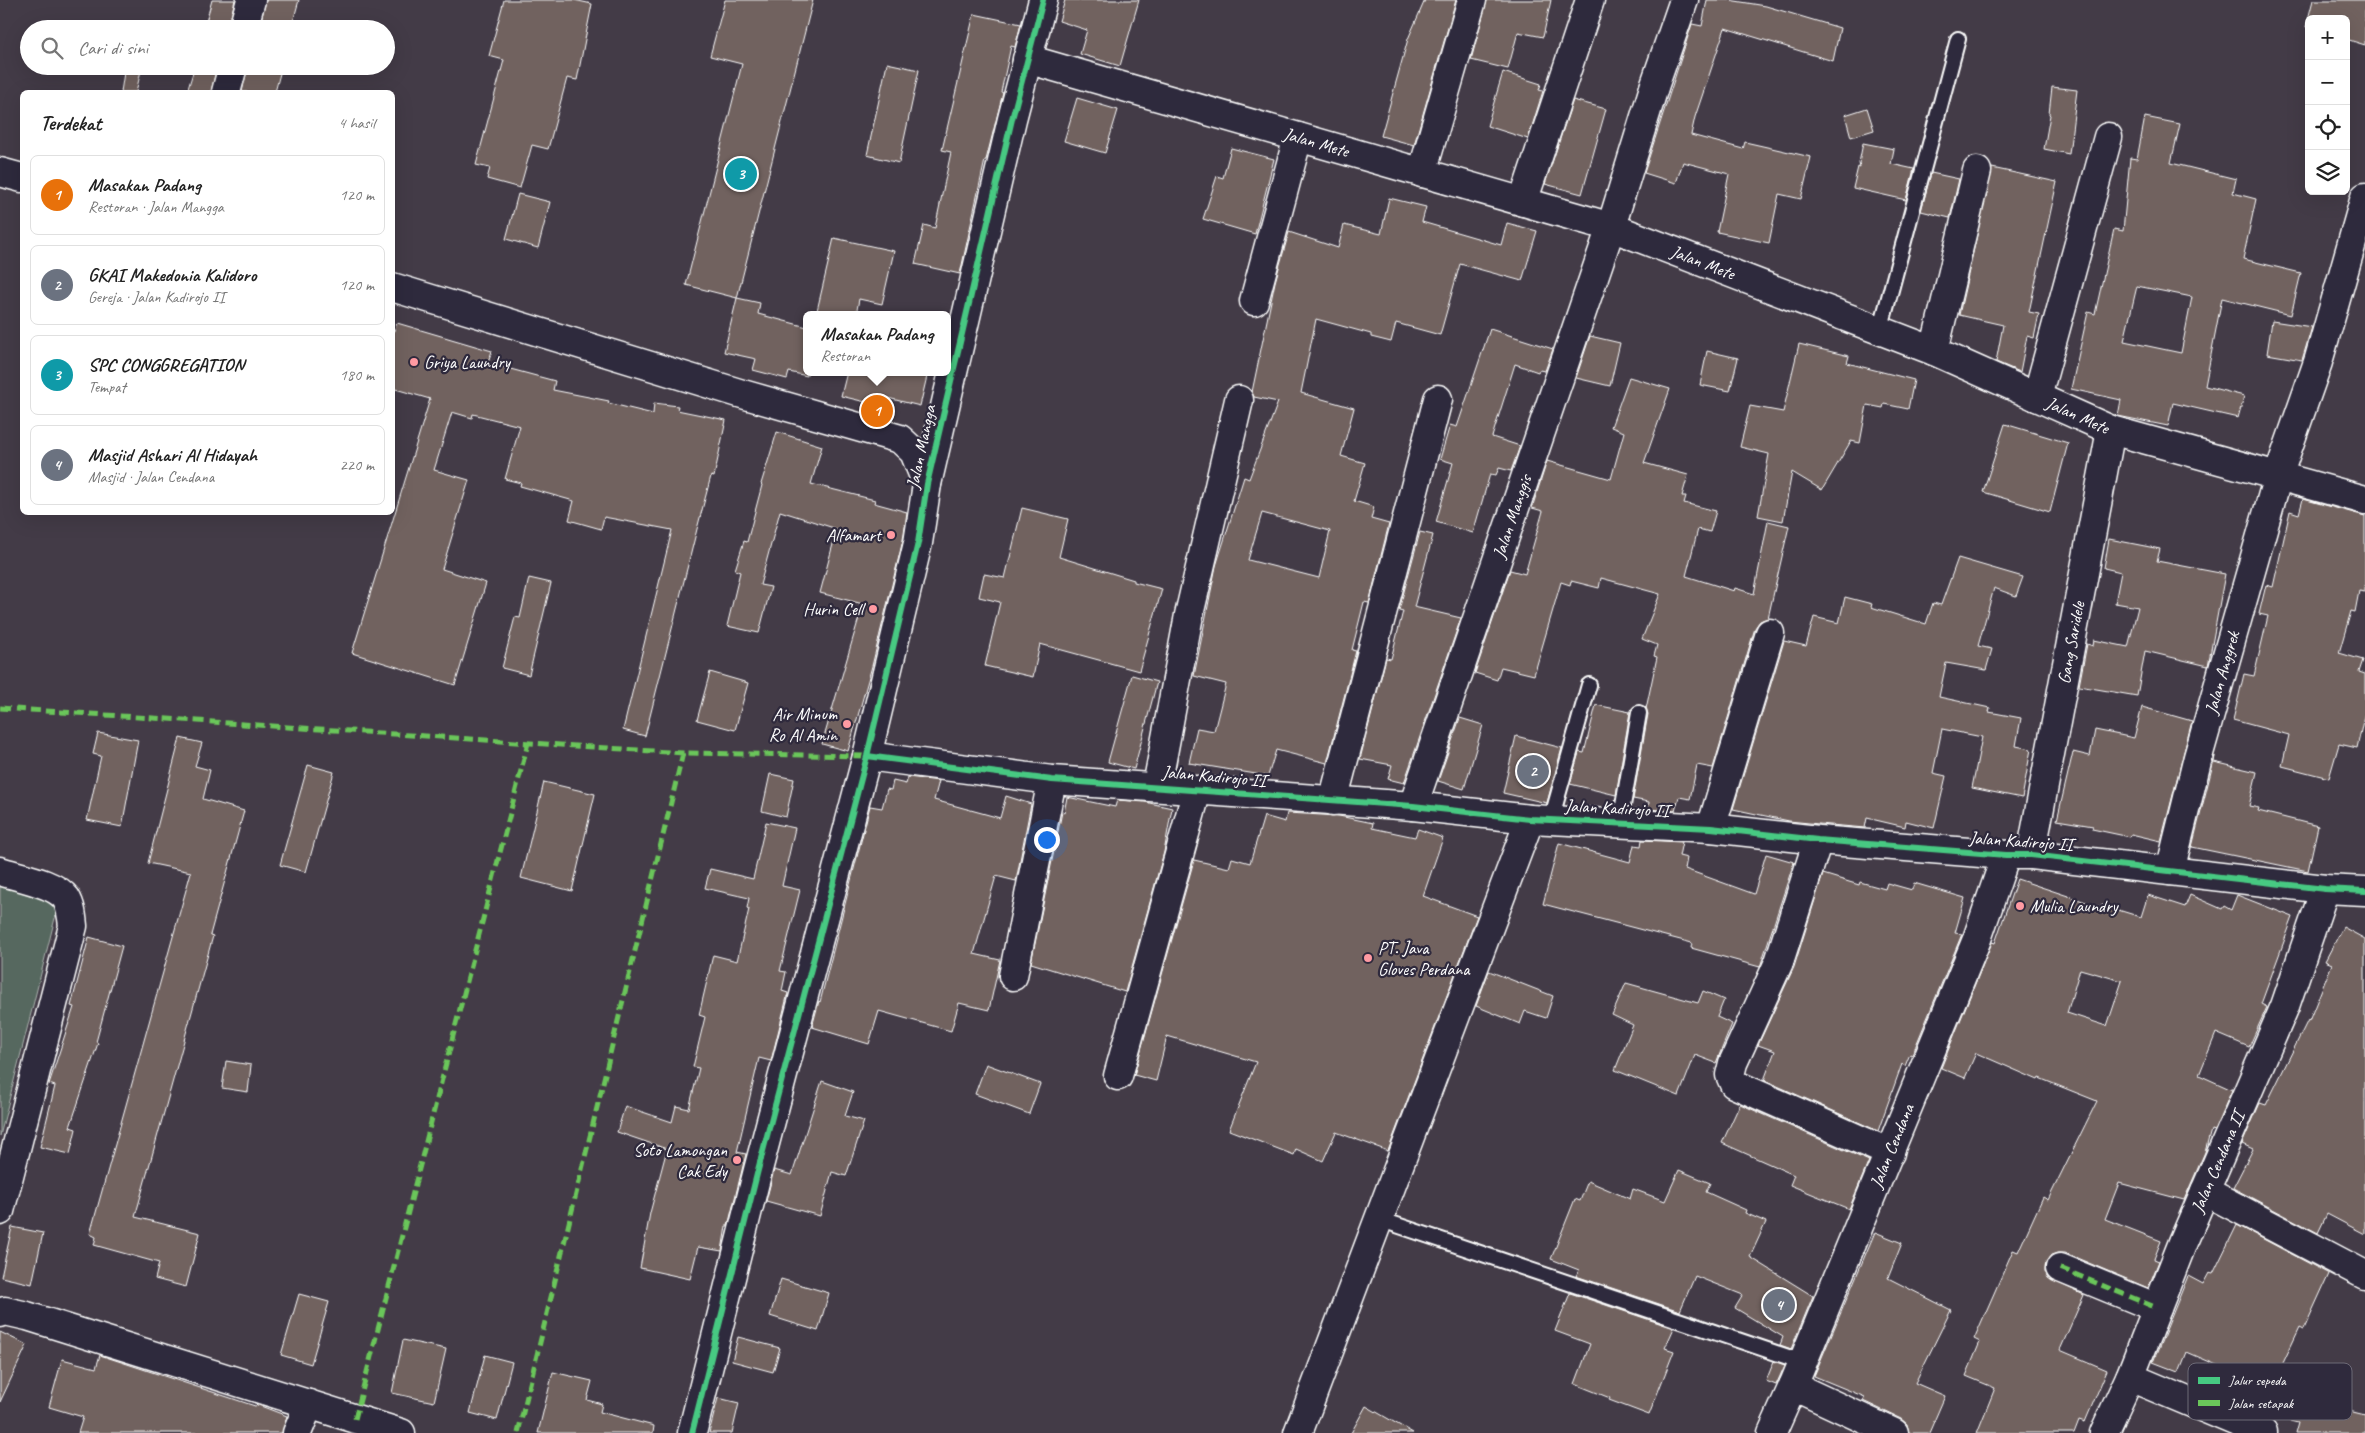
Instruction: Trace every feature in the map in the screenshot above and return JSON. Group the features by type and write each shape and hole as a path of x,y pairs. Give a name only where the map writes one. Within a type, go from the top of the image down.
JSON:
{"street":[{"path":"245,20 251,0"},
{"name":"Jalan Mangga","path":"692,1433 758,1170 867,756 918,543 927,484 1043,0"},
{"path":"1422,173 1472,0"},
{"path":"1523,202 1590,0"},
{"name":"Jalan Manggis","path":"1413,806 1611,227 1655,84 1684,0"},
{"name":"Jalan Mete","path":"1028,59 1611,227 1934,351 2111,430 2365,500"},
{"path":"227,90 231,75"},
{"path":"1254,300 1298,137"},
{"path":"2037,397 2108,137"},
{"path":"1934,351 1978,171"},
{"path":"0,172 20,177"},
{"name":"Jalan Anggrek","path":"2170,871 2198,757 2278,476 2318,362 2365,197"},
{"path":"395,288 739,393 900,439 914,452 927,484"},
{"path":"1157,786 1189,614 1239,400"},
{"path":"1333,801 1438,400"},
{"name":"Gang Saridele","path":"2019,855 2111,430"},
{"path":"1711,828 1770,633"},
{"name":"Jalan Kadirojo II","path":"867,756 1052,780 1157,786 1413,806 1540,820 1711,828 1818,840 2019,855 2325,889 2365,891"},
{"path":"1013,976 1052,780"},
{"path":"1118,1076 1197,790"},
{"path":"1298,1433 1379,1219 1540,820"},
{"path":"1818,840 1779,962 1733,1063 1730,1075 1734,1084 1890,1153"},
{"name":"Jalan Cendana","path":"1772,1433 1890,1153 1977,939 2019,855"},
{"path":"0,872 57,889 67,899 73,926 0,1211"},
{"name":"Jalan Cendana II","path":"2104,1433 2130,1377 2205,1191 2285,1006 2325,889"},
{"path":"2205,1191 2365,1276"},
{"path":"2060,1268 2157,1308"},
{"path":"0,1313 5,1311 27,1316 401,1433"},
{"path":"1798,1374 1894,1433"},
{"path":"2130,1377 2188,1401"},
{"path":"297,1433 309,1404"},
{"path":"2232,1420 2263,1433"}],"lane":[{"path":"1880,331 1958,40"},
{"path":"1540,820 1589,685"},
{"path":"1620,824 1638,713"},
{"path":"1379,1219 1798,1374"}],"green space":[{"path":"0,884 45,900 57,910 0,1136"}],"building":[{"path":"212,0 235,0 230,20 206,20"},
{"path":"266,0 299,0 293,20 261,20"},
{"path":"504,0 574,0 592,4 577,80 567,78 548,149 532,145 520,188 487,179 490,168 476,165 504,60 489,56"},
{"path":"725,0 813,0 737,298 686,285 742,64 710,56"},
{"path":"1065,0 1139,0 1120,66 1080,54 1087,30 1059,21"},
{"path":"1425,0 1456,0 1414,145 1381,136 1408,39"},
{"path":"1487,0 1551,0 1543,37 1518,32 1508,69 1471,60"},
{"path":"1707,0 1729,0 1766,6 1840,28 1833,61 1725,28 1695,117 1691,135 1743,149 1745,142 1811,157 1801,199 1779,194 1769,243 1717,232 1729,174 1683,162 1676,183 1644,173 1692,24 1702,26"},
{"path":"2313,0 2365,0 2365,45 2350,40 2350,15 2309,15"},
{"path":"974,14 1021,24 1015,47 1011,46 1001,92 1003,93 985,160 960,274 915,264 924,225 935,228 951,152 942,150"},
{"path":"887,63 919,70 899,163 867,155"},
{"path":"1503,72 1541,84 1539,90 1543,91 1528,139 1487,126"},
{"path":"124,75 140,75 136,90 121,90"},
{"path":"192,75 215,75 211,90 188,90"},
{"path":"246,75 280,75 276,90 242,90"},
{"path":"2052,87 2077,90 2069,154 2044,149 2050,115"},
{"path":"1077,98 1118,110 1105,153 1064,141"},
{"path":"1573,100 1606,109 1582,194 1545,184"},
{"path":"1867,108 1874,130 1851,137 1845,115"},
{"path":"2145,117 2180,124 2171,163 2236,179 2233,193 2256,199 2243,259 2301,273 2291,315 2222,298 2205,386 2244,396 2238,418 2173,403 2168,426 2118,416 2121,400 2071,389 2088,312 2095,314 2114,229 2123,231 2130,158 2137,159","holes":["2137,286 2192,297 2181,353 2124,341"]},
{"path":"1863,143 1894,149 1891,164 1914,169 1906,200 1853,188 1858,167 1860,168 1859,163"},
{"path":"1231,148 1274,159 1255,234 1203,219 1217,176 1223,178"},
{"path":"1992,168 2057,182 2029,312 2039,314 2034,338 2027,336 2020,372 1996,362 2003,325 1959,315"},
{"path":"1931,173 1959,179 1950,218 1921,211"},
{"path":"518,194 550,202 538,248 506,239"},
{"path":"1389,198 1426,207 1422,222 1501,245 1507,223 1537,231 1522,281 1460,264 1440,335 1396,323 1391,342 1371,337 1371,334 1316,319 1301,393 1354,408 1341,456 1365,463 1354,501 1374,507 1371,519 1389,524 1369,603 1364,602 1352,650 1356,651 1327,763 1276,750 1268,776 1189,763 1197,728 1214,731 1226,684 1194,676 1216,566 1244,477 1249,479 1278,402 1254,397 1252,392 1275,282 1289,232 1338,248 1344,225 1381,234","holes":["1262,513 1330,531 1319,578 1248,560"]},
{"path":"834,238 894,251 882,304 859,299 857,311 817,311"},
{"path":"737,298 760,303 758,314 803,326 803,375 789,372 787,379 753,370 756,359 724,352"},
{"path":"2272,321 2312,327 2302,360 2267,354"},
{"path":"397,323 492,351 488,363 555,381 553,390 609,401 608,403 653,414 654,403 678,406 677,410 726,420 714,477 711,476 645,736 623,730 672,530 604,517 601,529 569,520 574,501 520,486 521,483 505,479 520,426 473,414 472,418 452,412 434,470 469,480 442,569 486,583 455,685 352,653 430,399 395,389 395,328"},
{"path":"1490,329 1553,349 1545,371 1539,370 1538,372 1515,364 1492,437 1520,446 1511,471 1499,468 1496,475 1490,474 1473,533 1436,522 1453,463 1440,459 1450,425 1457,427"},
{"path":"1590,336 1620,343 1610,386 1576,378"},
{"path":"1799,344 1849,356 1847,363 1914,380 1908,409 1884,404 1883,408 1867,405 1860,443 1851,441 1822,490 1792,472 1783,521 1758,516 1769,454 1740,447 1750,406 1783,412"},
{"path":"1707,351 1738,358 1730,391 1700,385"},
{"path":"846,376 927,376 920,406 888,398 886,407 841,396"},
{"path":"1629,377 1670,389 1644,463 1688,475 1682,496 1686,496 1684,503 1716,511 1710,532 1698,529 1686,576 1734,591 1735,588 1754,594 1768,521 1789,526 1768,618 1760,621 1755,628 1713,768 1697,765 1690,799 1679,797 1675,811 1648,809 1649,802 1633,799 1648,714 1646,709 1657,657 1654,656 1657,645 1642,639 1660,594 1601,578 1599,588 1571,581 1570,585 1561,582 1534,675 1501,667 1497,680 1475,673 1510,570 1525,574 1543,511 1532,508 1547,461 1611,479 1624,432 1611,427"},
{"path":"2005,424 2068,443 2050,512 1983,492"},
{"path":"777,432 822,446 811,484 875,500 874,503 907,512 903,540 872,666 848,751 822,744 863,604 820,593 837,529 780,511 760,585 771,587 759,633 727,626 740,572 735,570 744,541 747,542 761,484"},
{"path":"2303,499 2365,516 2365,592 2359,591 2355,612 2351,611 2339,653 2363,660 2359,672 2365,674 2365,712 2357,748 2339,744 2329,778 2282,766 2289,735 2233,720 2244,674 2254,676 2268,616 2259,614 2266,585 2273,587 2290,511 2299,514"},
{"path":"1022,508 1068,519 1059,557 1134,580 1134,582 1162,589 1139,671 1040,644 1033,677 985,666 1000,602 979,597 984,574 1005,578"},
{"path":"1420,532 1433,535 1414,607 1461,618 1404,783 1388,779 1392,765 1360,759 1386,658 1391,659 1403,611 1399,610"},
{"path":"2109,539 2160,549 2157,561 2225,574 2208,666 2145,651 2137,696 2079,686 2087,644 2093,646 2094,640 2128,647 2138,607 2115,603 2121,572 2104,568"},
{"path":"1958,558 2023,577 2016,596 1994,588 1978,646 1992,649 1986,670 1946,663 1939,697 1990,708 1989,712 2021,718 2016,746 2031,749 2022,798 1972,788 1982,737 1942,729 1933,773 1946,776 1934,828 1906,821 1905,827 1867,818 1865,828 1819,824 1789,821 1733,809 1784,641 1806,646 1814,617 1839,623 1845,597 1872,604 1871,607 1926,624 1933,603 1941,605"},
{"path":"529,578 551,583 529,675 502,668 515,617 520,618"},
{"path":"710,672 748,683 735,730 697,720"},
{"path":"1132,675 1157,682 1134,769 1108,762"},
{"path":"1596,705 1630,712 1616,795 1570,784 1579,752 1584,753"},
{"path":"2142,707 2192,721 2161,841 2131,834 2130,837 2092,829 2093,826 2057,820 2073,752 2090,756 2095,730 2134,738"},
{"path":"1460,718 1483,725 1464,789 1438,781"},
{"path":"98,733 138,740 122,827 87,820 101,756 93,754"},
{"path":"1516,736 1562,748 1547,803 1503,793"},
{"path":"180,738 202,743 195,766 210,770 203,799 244,811 210,935 213,936 135,1217 200,1233 186,1287 155,1279 159,1263 94,1245 96,1237 90,1234 191,872 148,863"},
{"path":"2215,756 2214,762 2257,772 2249,806 2259,808 2258,811 2318,826 2308,871 2192,847"},
{"path":"308,765 334,772 306,872 280,865"},
{"path":"770,774 794,779 786,817 762,811"},
{"path":"908,777 939,781 934,800 1000,818 1006,796 1031,804 1016,881 996,876 974,954 1000,960 989,1010 959,1003 951,1031 879,1011 869,1044 812,1027 870,806 882,808 887,789 891,790 893,781 906,784"},
{"path":"544,782 595,794 572,891 521,878"},
{"path":"1067,797 1115,807 1117,800 1145,802 1172,808 1164,852 1125,992 1031,963 1062,812 1064,813"},
{"path":"1287,813 1339,816 1373,823 1372,828 1415,837 1418,829 1443,838 1423,896 1477,916 1388,1151 1336,1132 1323,1161 1296,1149 1294,1155 1229,1130 1256,1062 1167,1036 1156,1081 1134,1075 1194,860 1229,868 1232,858 1250,863 1264,816 1285,822"},
{"path":"766,822 795,828 782,886 800,890 780,971 786,972 782,991 788,993 771,1061 759,1058 737,1152 746,1154 728,1226 726,1226 722,1251 698,1247 690,1279 640,1268 650,1213 667,1149 617,1132 625,1106 672,1122 676,1106 689,1109 699,1068 693,1067 705,1017 699,1015 713,955 737,961 749,909 747,908 749,898 705,888 710,869 753,879"},
{"path":"1642,840 1682,842 1679,856 1687,858 1685,869 1754,894 1766,854 1794,862 1760,967 1691,948 1692,943 1543,904 1559,843 1630,862 1634,845 1641,846"},
{"path":"1823,874 1859,885 1860,882 1885,889 1887,883 1912,890 1914,883 1965,898 1955,933 1962,934 1912,1055 1910,1054 1905,1066 1902,1064 1878,1131 1764,1080 1775,1051 1758,1045 1794,967"},
{"path":"2017,879 2101,907 2102,905 2141,917 2148,895 2185,907 2190,895 2222,909 2224,906 2231,910 2237,895 2293,917 2261,1004 2267,1007 2249,1047 2216,1033 2199,1075 2232,1090 2214,1131 2211,1130 2205,1152 2184,1200 2119,1183 2105,1219 2161,1241 2154,1259 2159,1261 2148,1288 2065,1253 2051,1255 2046,1262 2045,1271 2048,1278 2084,1295 2060,1350 2107,1370 2085,1422 2079,1420 2074,1433 1977,1433 1995,1388 1966,1376 1980,1342 1974,1339 2013,1250 2018,1252 2043,1197 2048,1200 2097,1101 2039,1078 2038,1080 1976,1053 1965,1078 1941,1068 1992,942 1995,943","holes":["2080,969 2122,981 2107,1026 2067,1013"]},
{"path":"2343,927 2365,939 2365,1234 2327,1214 2318,1233 2233,1188 2253,1149 2242,1144 2260,1103 2266,1105 2309,1021 2332,964 2325,961"},
{"path":"89,937 122,946 96,1042 98,1043 70,1127 76,1129 70,1154 40,1147 55,1086 49,1084 74,1007 71,1006"},
{"path":"1489,971 1553,996 1546,1018 1525,1011 1520,1024 1476,1006"},
{"path":"1626,983 1698,1003 1703,991 1724,1000 1717,1017 1732,1024 1716,1063 1695,1055 1679,1096 1615,1070 1633,1025 1612,1015"},
{"path":"226,1061 251,1065 248,1092 222,1088"},
{"path":"986,1064 1040,1084 1029,1114 975,1094"},
{"path":"822,1081 853,1092 845,1116 864,1121 846,1176 832,1172 820,1216 766,1201 774,1170 792,1175"},
{"path":"1740,1104 1869,1161 1849,1209 1790,1185 1794,1175 1722,1143"},
{"path":"1679,1170 1710,1183 1706,1192 1746,1210 1745,1213 1766,1222 1750,1257 1813,1296 1791,1349 1780,1345 1783,1337 1735,1308 1743,1295 1695,1276 1680,1311 1576,1276 1579,1270 1551,1259 1575,1199 1580,1201 1588,1181 1630,1199 1633,1189 1665,1201"},
{"path":"2237,1225 2329,1274 2304,1329 2300,1327 2283,1363 2212,1363 2187,1352 2179,1372 2153,1362 2188,1276 2203,1284 2209,1273 2213,1274"},
{"path":"12,1227 43,1233 32,1284 1,1277"},
{"path":"1875,1232 1902,1243 1888,1278 1951,1310 1915,1383 1945,1396 1929,1433 1909,1433 1907,1424 1901,1419 1863,1401 1865,1397 1814,1376"},
{"path":"781,1279 829,1293 818,1331 770,1316"},
{"path":"1570,1293 1674,1328 1665,1348 1674,1351 1649,1415 1609,1400 1610,1398 1575,1384 1590,1344 1555,1331"},
{"path":"299,1294 329,1302 311,1364 281,1355"},
{"path":"0,1332 27,1345 0,1402"},
{"path":"738,1337 780,1348 773,1372 732,1361"},
{"path":"403,1340 446,1349 434,1402 392,1393"},
{"path":"100,1355 287,1416 282,1433 78,1433 83,1417 49,1407 62,1359 96,1368"},
{"path":"485,1355 512,1362 497,1420 470,1413"},
{"path":"1774,1361 1785,1365 1776,1385 1766,1381"},
{"path":"553,1372 592,1381 587,1400 602,1404 600,1412 654,1426 653,1433 538,1433"},
{"path":"718,1398 739,1403 732,1433 709,1433"},
{"path":"1366,1406 1413,1433 1351,1433"},
{"path":"2352,1412 2365,1415 2365,1433 2295,1433 2298,1422 2290,1420 2352,1420"}],"marked path":[{"path":"0,708 683,753 867,756"},
{"path":"355,1419 528,743"},
{"path":"518,1433 683,753"},
{"path":"2060,1268 2157,1308"}],"cycle path":[{"path":"692,1433 758,1170 867,756 918,543 927,484 1012,119 1043,0"},
{"path":"867,756 1052,780 1413,806 1530,819 1711,828 1818,840 2006,855 2031,855 2325,889 2365,891"}],"place":[{"name":"SPC CONGGREGATION","path":"741,174"},
{"name":"Griya Laundry","path":"414,362"},
{"name":"Masakan Padang","path":"877,411"},
{"name":"Alfamart","path":"891,535"},
{"name":"Hurin Cell","path":"873,609"},
{"name":"Air Minum Ro Al Amin","path":"847,724"},
{"name":"GKAI Makedonia Kalidoro","path":"1533,771"},
{"name":"Mulia Laundry","path":"2020,906"},
{"name":"PT. Java Gloves Perdana","path":"1368,958"},
{"name":"Soto Lamongan Cak Edy","path":"737,1160"},
{"name":"Masjid Ashari Al Hidayah","path":"1779,1305"}]}
